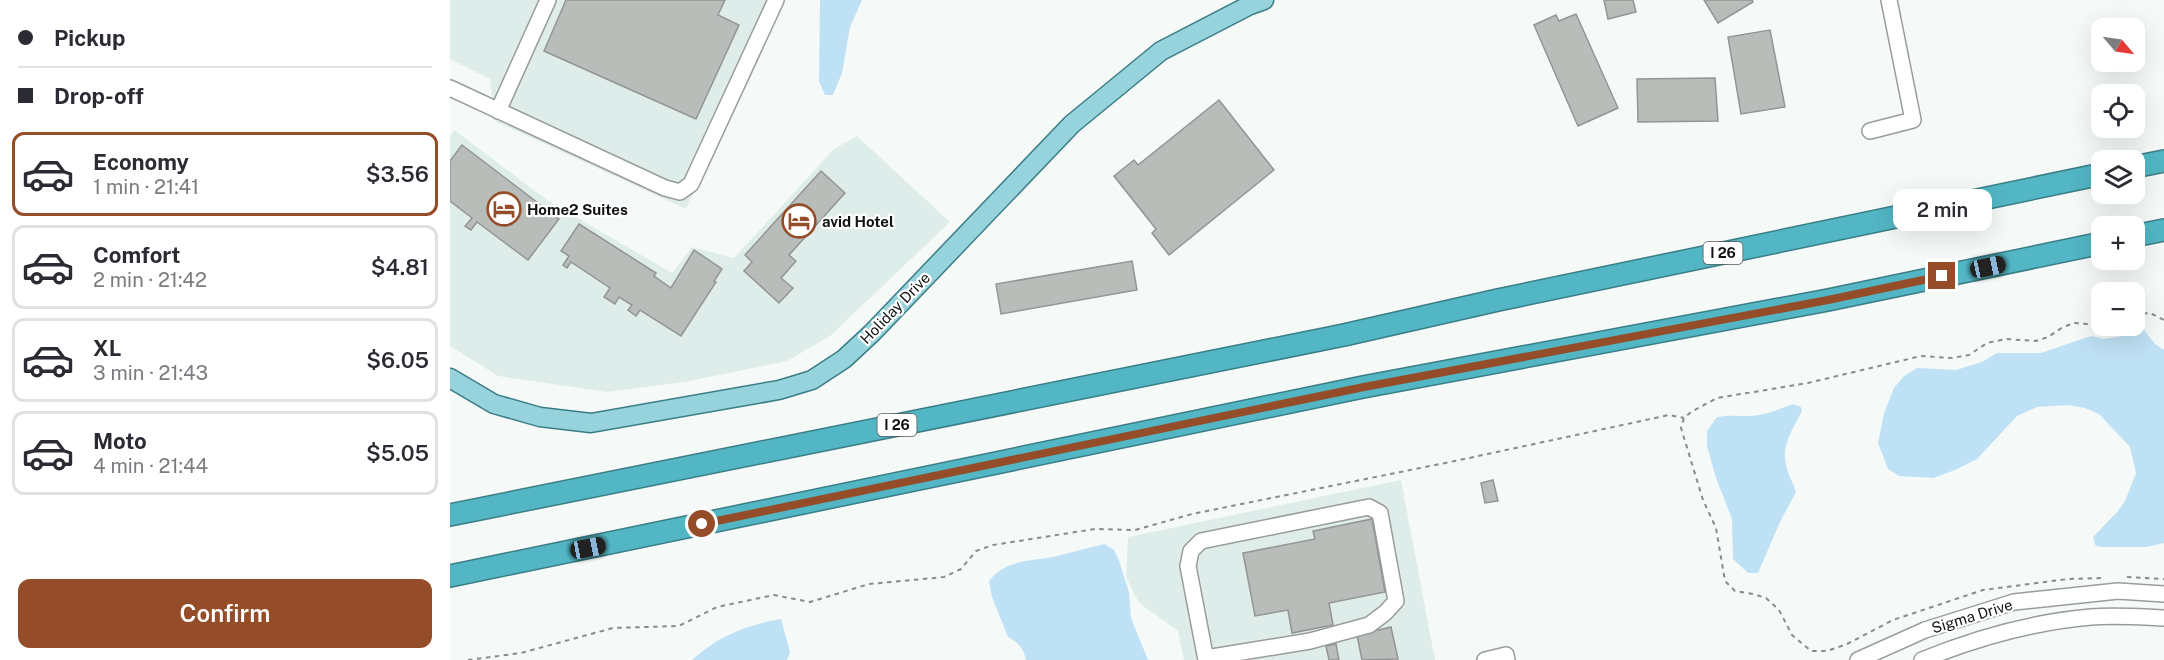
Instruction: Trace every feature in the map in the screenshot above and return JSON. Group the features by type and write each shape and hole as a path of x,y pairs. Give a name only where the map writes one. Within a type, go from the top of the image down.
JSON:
{"highway":[{"path":"2145,165 2164,161"},
{"name":"I 26","path":"450,515 1333,337 1510,297 2091,176"},
{"path":"2145,234 2164,230"},
{"path":"450,576 1364,387 1828,300 2091,245"}],"main road":[{"name":"Holiday Drive","path":"450,378 494,404 540,417 591,423 779,390 812,380 844,359 872,333 1072,124 1161,51 1264,0"}],"street":[{"path":"498,111 548,0"},
{"path":"450,88 665,188 680,192 691,184 776,0"},
{"path":"1870,131 1912,120 1889,0"},
{"path":"1369,507 1380,513 1396,601 1385,613 1369,625 1310,641 1206,659 1188,566 1191,551 1201,541 1369,507"},
{"name":"Sigma Drive","path":"1858,660 1925,630 2014,602 2118,591 2164,594"},
{"name":"Sigma Drive","path":"1922,660 1985,637 2035,625 2091,617 2164,618"},
{"path":"1485,660 1506,655 1508,660"}],"path":[{"path":"2145,313 2150,313 2164,320"},
{"path":"2091,324 2074,323 2036,341 2006,339 1988,343 1969,355 1952,358 1921,356 1808,383 1717,398 1684,418 1680,428 1703,500 1716,528 1725,581 1735,591 1766,598 1779,610 1792,635 1803,647 1811,651 1827,651 1847,644 1893,620 1983,590 2068,579 2101,578"},
{"path":"468,660 521,652 613,628 679,626 717,607 774,595 810,602 869,584 944,577 961,569 976,551 993,545 1095,529 1135,530 1192,514 1669,415 1684,418"},
{"path":"2122,577 2164,579"}],"shaded area":[{"path":"450,0 778,0 686,209 495,121 490,79 450,59"},
{"path":"454,130 547,200 672,273 692,247 734,258 834,149 857,136 950,222 830,336 787,361 685,382 607,392 498,376 450,346 450,137"},
{"path":"1401,480 1435,660 1184,660 1178,631 1139,603 1126,577 1128,537"}],"water":[{"path":"820,0 862,0 850,27 842,73 833,95 825,95 819,81"},
{"path":"2145,331 2155,344 2164,350 2164,543 2146,547 2095,545 2093,537 2125,501 2136,473 2130,447 2099,414 2085,408 2068,405 2037,407 2017,416 1977,459 1933,478 1899,476 1888,469 1878,443 1884,413 1894,388 1904,376 1917,368 1956,370 1982,362 1997,353 2041,353 2092,336 2103,339 2145,336"},
{"path":"1793,404 1801,407 1802,411 1788,439 1785,461 1796,492 1758,573 1748,573 1733,559 1732,519 1716,478 1707,446 1707,431 1717,417 1757,415 1773,412"},
{"path":"1104,544 1114,550 1118,558 1129,592 1131,618 1148,660 1026,660 1020,646 1008,637 992,597 989,581 995,574 1010,565"},
{"path":"781,619 790,652 787,660 692,660 723,638 756,625"}],"building":[{"path":"566,0 725,0 718,15 739,25 696,119 544,51"},
{"path":"1604,0 1633,0 1636,12 1608,19"},
{"path":"1704,0 1752,0 1753,2 1718,23"},
{"path":"1576,14 1618,108 1578,126 1534,25 1556,15 1559,21"},
{"path":"1770,30 1785,107 1741,114 1728,37"},
{"path":"1715,78 1718,121 1638,122 1637,79"},
{"path":"1219,100 1274,170 1169,255 1152,233 1156,229 1114,176 1134,160 1138,165"},
{"name":"Home2 Suites","path":"462,145 559,219 528,260 477,222 471,230 465,226 472,218 450,201 450,161"},
{"path":"821,171 845,193 789,255 796,261 781,278 793,288 779,303 744,271 752,262 745,255"},
{"path":"579,224 656,273 654,276 671,288 694,250 722,269 681,336 640,310 636,316 628,310 632,305 619,297 615,304 604,297 610,288 571,262 567,268 563,265 569,256 561,251"},
{"path":"1132,261 1137,290 1001,314 996,284"},
{"path":"1493,480 1498,501 1485,503 1481,483"},
{"path":"1372,519 1385,592 1329,603 1333,625 1292,633 1288,610 1255,616 1243,553 1315,539 1313,531"},
{"path":"1391,627 1398,659 1362,660 1357,635"},
{"path":"1336,644 1339,660 1329,660 1326,646"}],"place":[{"name":"Home2 Suites","path":"504,209"},
{"name":"avid Hotel","path":"799,221"}],"route":[{"path":"702,524 1364,387 1828,300 1942,276"}]}
